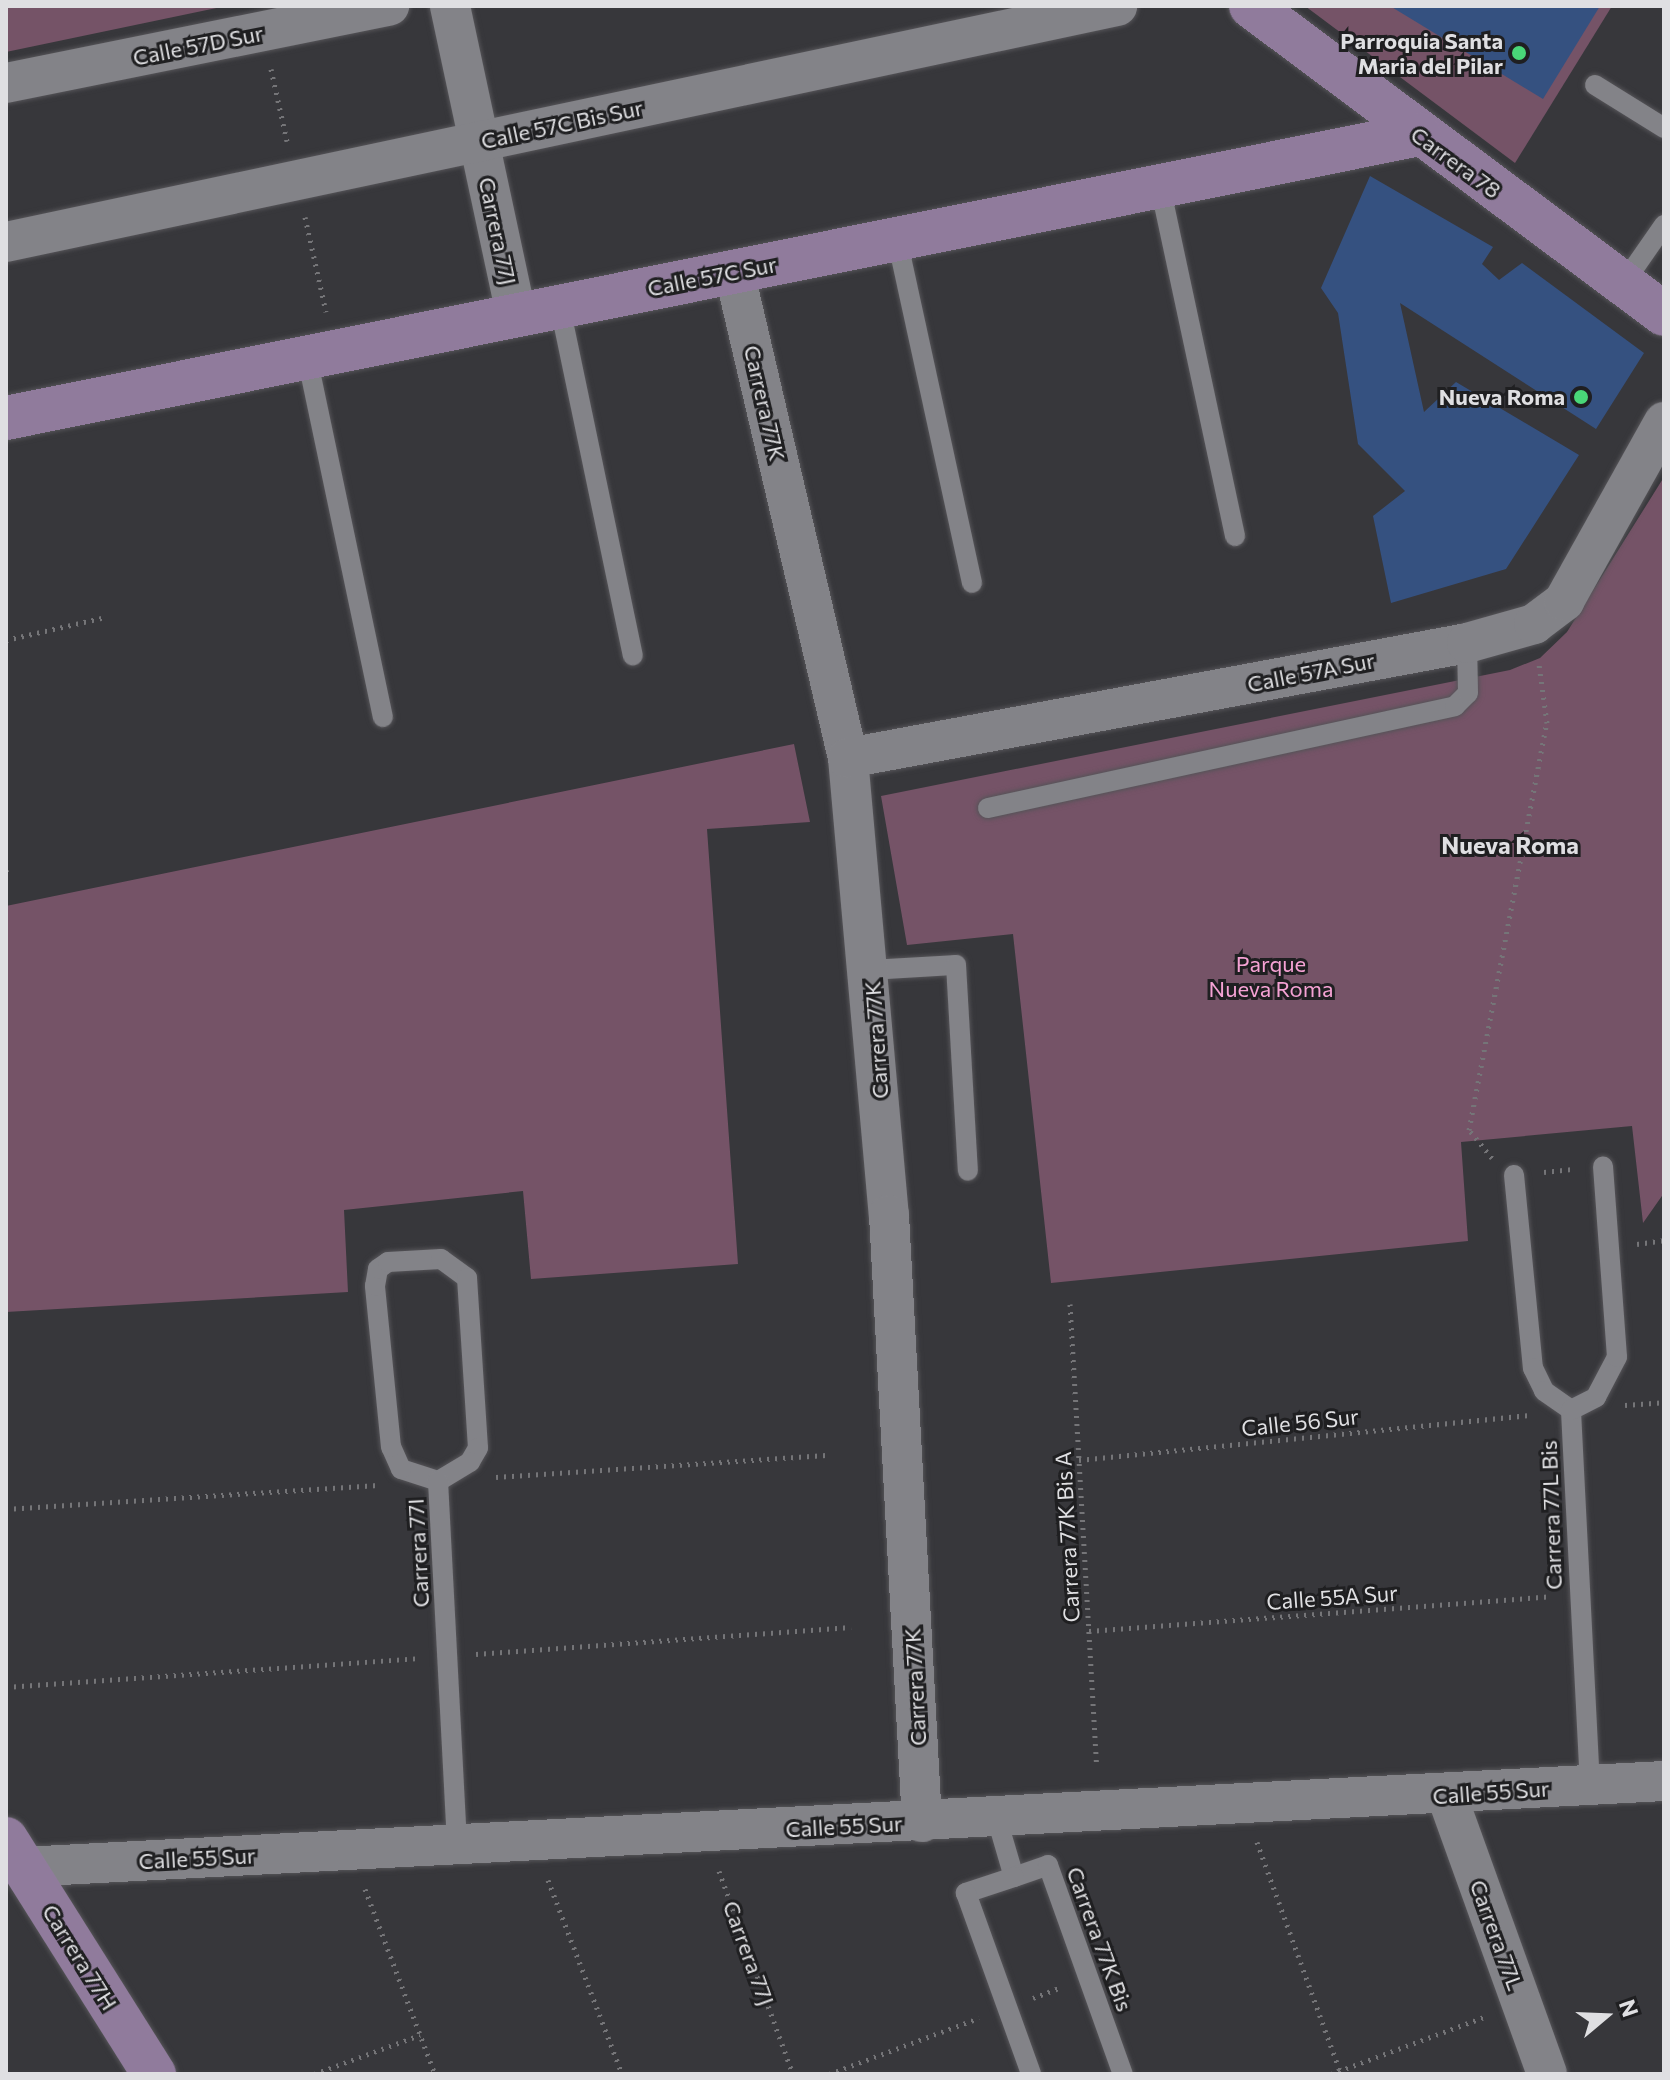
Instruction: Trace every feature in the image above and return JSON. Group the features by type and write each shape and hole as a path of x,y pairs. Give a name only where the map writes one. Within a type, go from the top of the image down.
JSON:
{"street":[{"name":"Calle 57D Sur","path":"6,83 389,6"},
{"name":"Carrera 77J","path":"450,6 516,315"},
{"name":"Calle 57C Bis Sur","path":"6,242 1117,6"},
{"name":"Carrera 78","path":"1251,6 1664,314"},
{"name":"Calle 57C Sur","path":"6,418 1419,134"},
{"name":"Carrera 77K","path":"734,271 848,758 871,970 922,1822"},
{"name":"Calle 57A Sur","path":"848,758 1467,643 1534,624 1564,601 1664,422"},
{"name":"Calle 55 Sur","path":"15,1853 350,1850 534,1842 1447,1796 1664,1781"},
{"name":"Carrera 77L","path":"1447,1796 1547,2074"},
{"name":"Carrera 77H","path":"15,1853 154,2074"}],"lane":[{"path":"1595,85 1664,128"},
{"path":"1160,186 1235,536"},
{"path":"1623,284 1664,225"},
{"path":"897,239 972,583"},
{"path":"560,307 633,655"},
{"path":"307,357 383,717"},
{"path":"988,808 1455,706 1468,693 1467,643"},
{"path":"871,970 956,965 968,1171"},
{"name":"Carrera 77L Bis","path":"1590,1786 1577,1594 1571,1410 1596,1397 1617,1357 1603,1167"},
{"path":"1514,1175 1533,1368 1544,1391 1571,1410"},
{"name":"Carrera 77I","path":"441,1259 467,1278 478,1448 470,1462 438,1481 401,1469 391,1447 375,1286 378,1269 388,1262 441,1259"},
{"name":"Carrera 77I","path":"438,1481 457,1845"},
{"path":"997,1819 1014,1877 966,1893 1031,2074"},
{"name":"Carrera 77K Bis","path":"1014,1877 1048,1865 1123,2074"}],"path":[{"path":"6,640 106,617"},
{"path":"1534,624 1547,723 1469,1130 1484,1151 1514,1175 1603,1167"},
{"name":"Carrera 77K Bis A","path":"1070,1304 1097,1767"},
{"name":"Calle 56 Sur","path":"1079,1460 1524,1416"},
{"name":"Calle 55A Sur","path":"1089,1631 1577,1594"},
{"path":"1244,1806 1340,2071"},
{"name":"Carrera 77J","path":"705,1833 793,2074"},
{"path":"534,1842 622,2074"},
{"path":"350,1850 435,2074"},
{"path":"829,2074 1089,1977"},
{"path":"1331,2074 1522,2004"},
{"path":"314,2074 420,2035"}],"green space":[{"path":"6,6 226,6 6,52"},
{"path":"1305,6 1612,6 1515,163"},
{"name":"Parque Nueva Roma","path":"1664,477 1664,1193 1643,1223 1632,1126 1461,1142 1468,1241 1051,1283 1013,934 907,945 881,796 1510,670 1540,658 1567,632"},
{"path":"794,744 810,822 707,829 738,1264 531,1279 523,1191 344,1210 348,1292 6,1312 6,906"}],"building":[{"name":"Parroquia Santa Maria del Pilar","path":"1390,6 1600,6 1543,99"},
{"name":"Nueva Roma","path":"1370,176 1493,247 1482,264 1499,280 1522,263 1644,353 1596,429 1400,303 1424,412 1456,382 1579,455 1506,569 1391,603 1373,516 1405,491 1358,444 1338,313 1321,288"}],"place":[{"name":"Parroquia Santa Maria del Pilar","path":"1519,53"},
{"name":"Nueva Roma","path":"1581,397"}],"district":[{"name":"Nueva Roma","path":"1510,845"}]}
